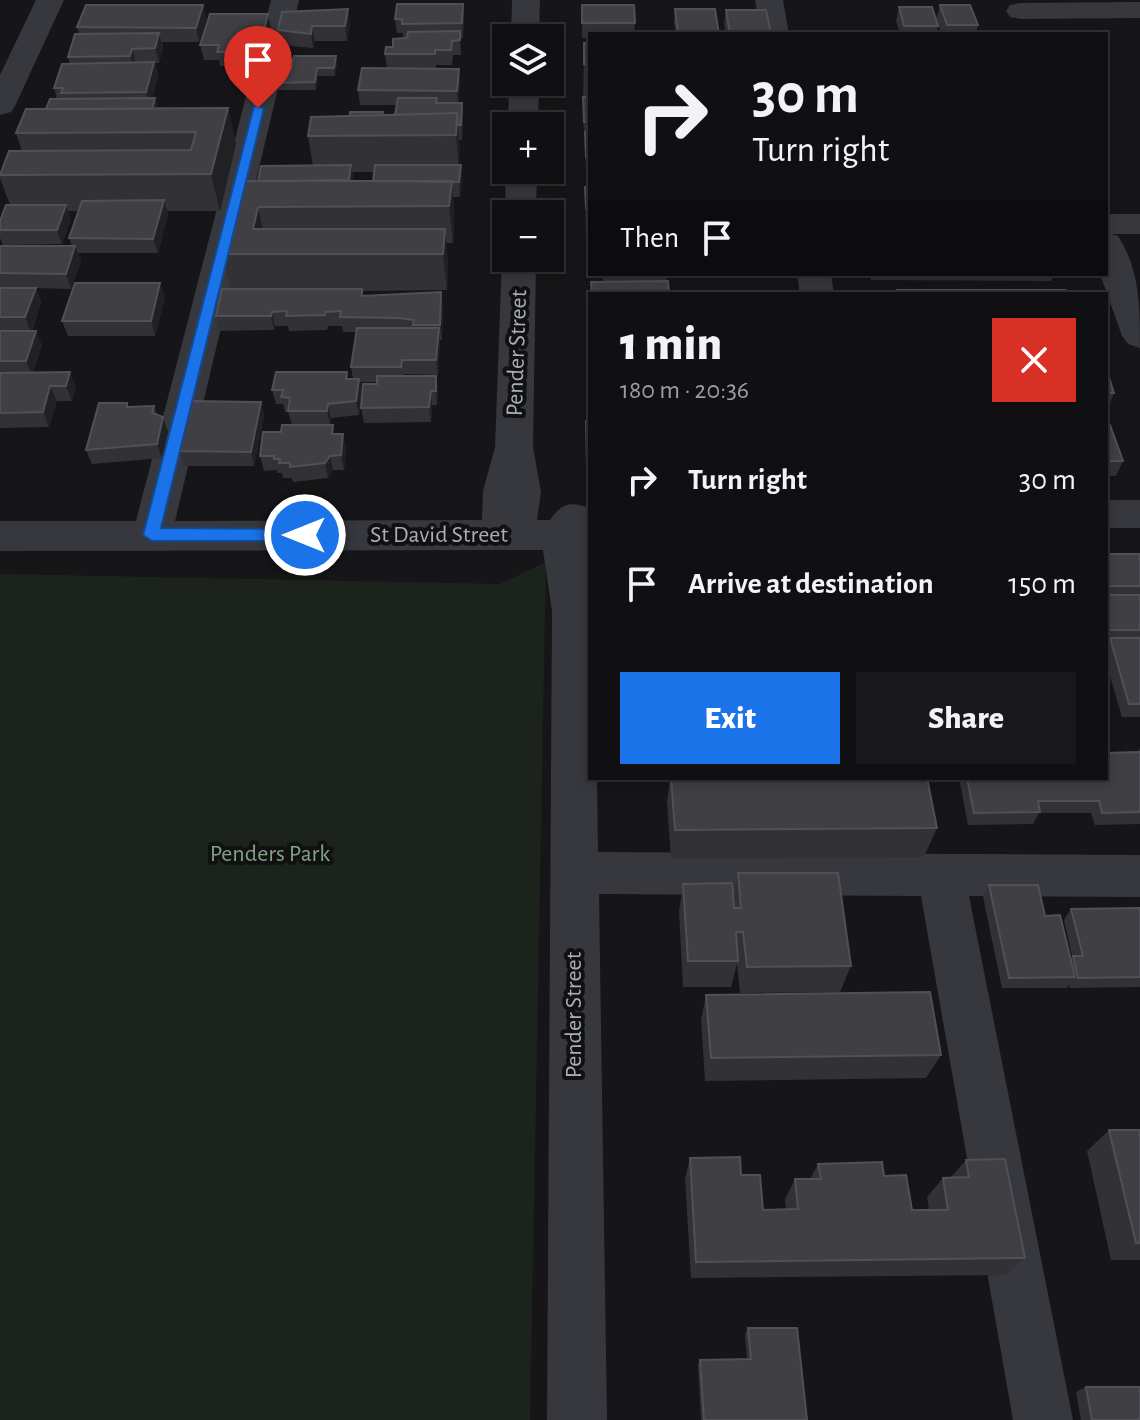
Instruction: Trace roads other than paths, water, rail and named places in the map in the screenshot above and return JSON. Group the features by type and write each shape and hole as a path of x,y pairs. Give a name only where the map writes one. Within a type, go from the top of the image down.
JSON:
{"street":[{"path":"0,106 50,0"},
{"path":"154,526 285,0"},
{"path":"525,24 526,0"},
{"path":"769,0 775,32"},
{"path":"1022,15 1140,10"},
{"path":"1108,224 1140,224"},
{"path":"1108,248 1140,336"},
{"name":"Pender Street","path":"510,523 502,491 514,447 519,272"},
{"path":"1108,514 1140,514"},
{"name":"St David Street","path":"0,517 154,526"},
{"name":"St David Street","path":"0,536 154,526 510,523 579,527"},
{"name":"Pender Street","path":"577,1420 573,611 585,562 579,527"},
{"path":"1108,535 1140,535"},
{"path":"573,873 1140,876"},
{"path":"941,874 1043,1420"}],"park label":[{"name":"Penders Park","path":"270,854"}]}
